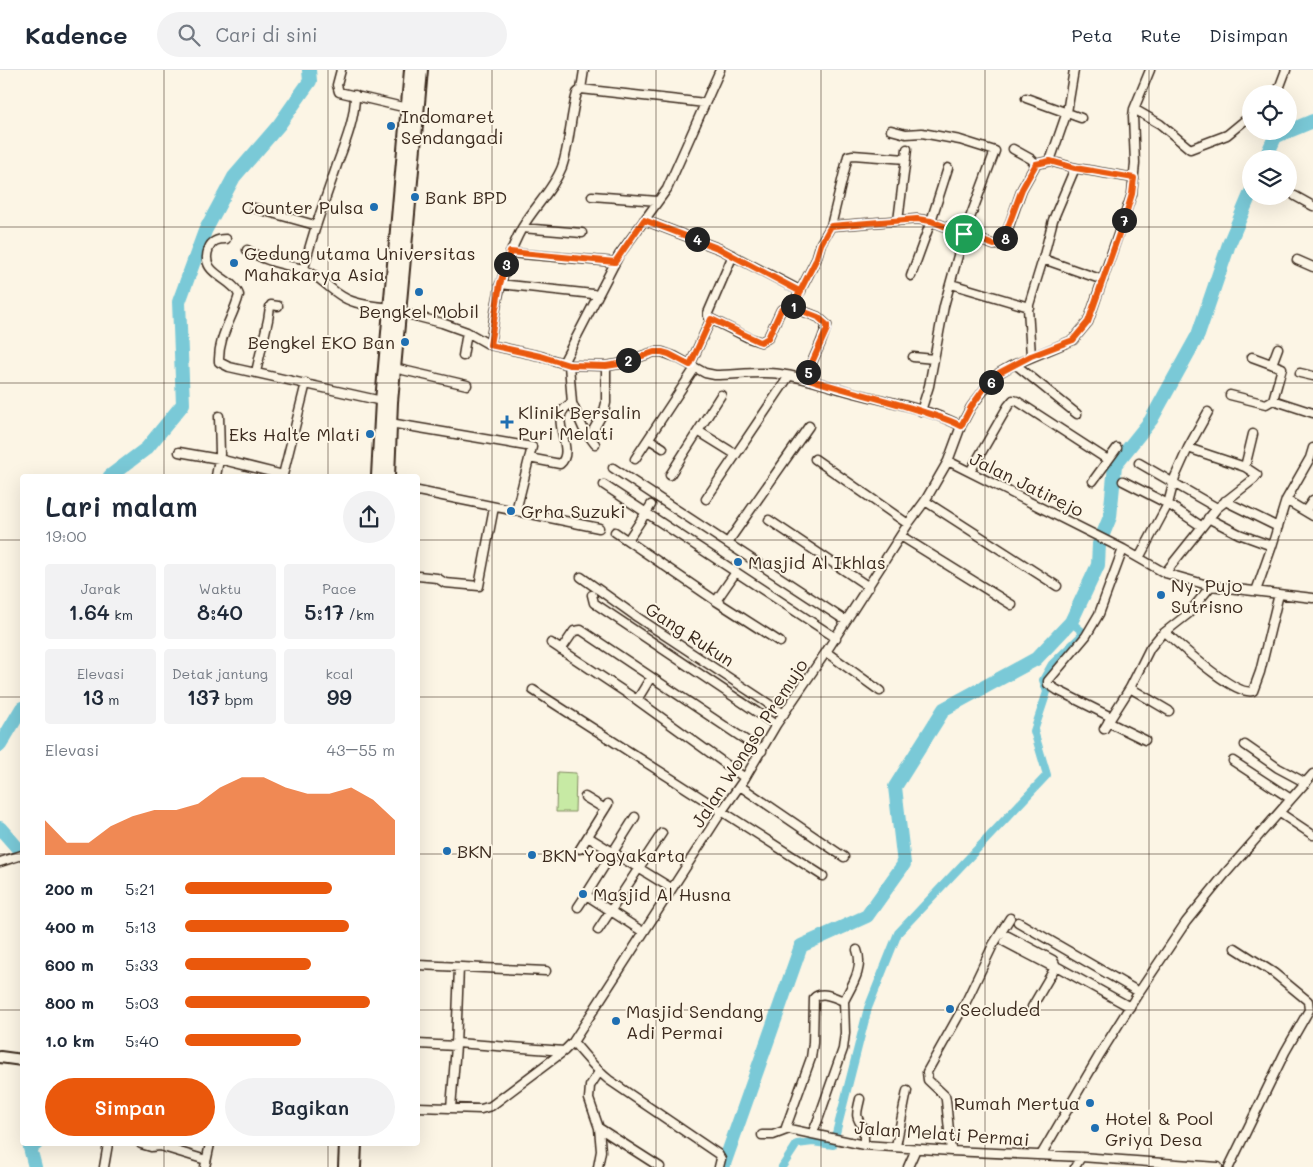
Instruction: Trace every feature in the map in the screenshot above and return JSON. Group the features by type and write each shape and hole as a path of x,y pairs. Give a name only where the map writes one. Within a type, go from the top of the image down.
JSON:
{"highway":[{"path":"388,474 395,310 411,70"},
{"path":"378,474 382,400 395,310 421,70"},
{"path":"345,1167 346,1146"},
{"path":"354,1167 355,1146"}],"main road":[{"path":"0,1057 20,1060"}],"street":[{"path":"341,70 337,85 337,90 341,93 407,108"},
{"path":"490,345 500,284 510,252 522,228 562,167 577,93 581,89 584,70"},
{"path":"595,444 583,428 572,403 566,364 615,262 667,189 720,70"},
{"path":"1050,161 1067,112 1074,70"},
{"path":"1150,70 1134,109 1160,124 1190,149 1227,135 1242,123"},
{"path":"1280,85 1286,70"},
{"path":"581,89 704,103"},
{"path":"304,269 316,225 346,141 355,95"},
{"path":"1026,98 1081,118"},
{"name":"Jalan Wongso Premujo","path":"420,1107 481,1109 491,1106 564,1051 573,1042 671,888 740,786 776,725 836,638 908,524 925,501 948,461 961,426 971,407 986,386 999,373 1015,364 1073,340 1088,322 1130,201 1134,178 1134,109"},
{"path":"891,130 906,134 922,133 960,140 995,152 964,234 944,306 929,386 921,411"},
{"path":"898,221 906,149"},
{"path":"1014,149 1036,164"},
{"path":"792,307 801,292 816,260 821,244 831,226 848,156 853,154 906,159"},
{"path":"831,226 917,219 931,221 994,245 1002,243 1022,189 1036,164 1050,161 1075,168 1134,178"},
{"path":"911,276 948,168"},
{"path":"1031,356 1029,307 1053,220 1075,168"},
{"path":"592,196 658,201"},
{"path":"1297,197 1313,206"},
{"path":"254,208 316,225"},
{"path":"644,220 705,242 801,292"},
{"path":"522,228 582,233"},
{"path":"226,239 214,241 210,246 208,255 208,261 213,272 238,290 239,295 225,329 219,362 229,367 382,400"},
{"path":"247,250 283,265 304,269 318,277 344,298 434,320 467,332 490,345 566,364 606,366 619,364 654,352 669,354 705,373 715,375 779,374 805,378 921,411 952,421 961,426"},
{"path":"510,252 615,262"},
{"path":"732,255 708,316 748,338 761,342 768,338 781,310 792,307 818,317 827,325 827,329 805,378"},
{"path":"1043,259 1103,280"},
{"path":"1298,260 1313,267"},
{"path":"500,284 593,294"},
{"path":"951,284 1029,307"},
{"path":"256,372 270,307 271,305 278,306"},
{"path":"635,459 692,366 711,319"},
{"path":"462,356 467,332"},
{"path":"1272,364 1278,348"},
{"path":"913,357 934,359"},
{"path":"1230,395 1266,404 1273,400 1282,369 1252,357"},
{"path":"1015,364 1077,414"},
{"path":"590,436 604,411 606,403 606,366"},
{"path":"394,368 467,385"},
{"path":"1300,373 1313,376"},
{"path":"706,499 788,376"},
{"path":"285,474 306,383"},
{"path":"670,475 721,395"},
{"path":"970,472 1013,400 1039,414 1108,460"},
{"path":"1273,400 1313,413"},
{"path":"529,458 563,463 565,448 560,415 564,406 572,403"},
{"path":"1139,558 1168,504 1173,482 1188,448 1208,412"},
{"path":"216,474 219,459 219,416"},
{"path":"390,423 532,448 516,511"},
{"path":"728,542 809,426"},
{"path":"698,431 735,454"},
{"path":"1245,468 1253,434"},
{"path":"649,439 663,448"},
{"path":"1093,481 1116,448"},
{"path":"1165,573 1217,508 1256,477 1256,474 1245,468 1188,448"},
{"path":"1256,591 1286,500 1310,458 1313,448"},
{"path":"179,452 219,459 272,474"},
{"path":"815,459 908,524"},
{"name":"Jalan Jatirejo","path":"948,461 1123,549"},
{"path":"1139,462 1217,508"},
{"path":"614,468 846,621"},
{"path":"1124,481 1168,504 1201,526"},
{"path":"604,485 649,508 736,572 836,638"},
{"path":"420,491 599,528"},
{"path":"1286,500 1306,510 1313,516"},
{"path":"1306,510 1313,500"},
{"path":"925,501 1057,586"},
{"path":"1225,501 1278,527"},
{"path":"420,576 437,578 445,583 479,586 494,507"},
{"path":"628,540 649,508"},
{"path":"1208,518 1239,534 1272,546"},
{"path":"769,520 869,587"},
{"path":"615,532 780,642"},
{"path":"901,536 1012,605"},
{"path":"1145,740 1048,684 1048,681 1086,636 1099,614 1123,549 1165,573 1211,586 1313,598"},
{"path":"716,601 736,572"},
{"name":"Gang Rukun","path":"581,577 637,617 784,714"},
{"path":"1104,729 1130,688 1150,648 1165,632 1188,614 1211,586"},
{"path":"1165,632 1218,677 1233,686 1249,692 1253,691 1260,672 1279,594"},
{"path":"592,595 594,603 776,725"},
{"path":"561,650 574,632 581,630 762,751"},
{"path":"551,643 637,700 745,778"},
{"path":"826,652 880,691"},
{"path":"637,700 651,677"},
{"path":"1130,688 1169,711"},
{"path":"533,690 823,876"},
{"path":"1245,745 1286,773 1306,782"},
{"path":"1233,761 1291,799"},
{"path":"1041,1155 1139,992 1186,922 1225,874 1313,774"},
{"path":"740,786 844,857"},
{"path":"580,849 606,807 585,797"},
{"path":"1280,813 1313,835"},
{"path":"578,907 635,817"},
{"path":"598,930 662,834"},
{"path":"588,837 671,888"},
{"path":"3,862 20,856"},
{"path":"586,895 643,932"},
{"path":"951,1151 945,1096 928,1080 928,1072 964,1006 993,945 1010,918"},
{"path":"1018,922 1139,992"},
{"path":"1056,966 1053,960 1008,936 1005,942 1049,965 1056,966 1130,1007"},
{"path":"1228,1167 1285,1052 1309,1010 1308,1001 1274,973 1235,948"},
{"path":"762,1135 780,1133 785,1130 812,1134 843,1049 845,1033 844,1001 859,966 860,960 857,950"},
{"path":"420,965 546,971"},
{"path":"1032,1007 1056,966"},
{"path":"451,1108 457,1044 459,967"},
{"path":"785,1130 811,1058 814,998 822,994 844,1001"},
{"path":"573,1042 599,1072 718,1154 721,1159 719,1167"},
{"path":"420,1044 457,1044 564,1051"},
{"path":"598,1167 601,1151 599,1128 589,1099 590,1086 599,1072"},
{"path":"896,1146 907,1091"},
{"path":"860,1099 856,1116 864,1131 864,1144"},
{"path":"599,1128 660,1167"},
{"name":"Jalan Melati Permai","path":"812,1134 864,1144 916,1149 1081,1157 1167,1165 1215,1167"},
{"path":"104,1167 108,1146"},
{"path":"160,1146 205,1164 210,1146"},
{"path":"908,1167 916,1149"},
{"path":"1074,1167 1081,1157"}],"green space":[{"path":"557,772 576,773 575,812 556,812"}],"waterway":[{"path":"113,474 147,448 183,404 179,302 205,231 234,177 279,125 310,81 309,70"},
{"path":"1297,128 1313,121"},
{"path":"1269,150 1274,140"},
{"path":"723,1167 801,946 867,916 904,864 895,787 944,709 1036,659 1071,622 1098,565 1099,544 1110,517 1115,465 1151,420 1198,335 1229,244 1246,205"},
{"path":"782,1167 797,1144 813,1142 833,1145 868,1008 898,933 1047,775 1034,731 1047,692 1043,680 1052,664 1084,633 1071,622"},
{"path":"0,745 20,711"},
{"path":"0,828 20,851"},
{"path":"33,1146 30,1148 35,1167"}],"place":[{"name":"Indomaret Sendangadi","path":"391,126"},
{"name":"Bank BPD","path":"415,197"},
{"name":"Counter Pulsa","path":"374,207"},
{"name":"Gedung utama Universitas Mahakarya Asia","path":"234,263"},
{"name":"Bengkel Mobil","path":"419,292"},
{"name":"Bengkel EKO Ban","path":"405,342"},
{"name":"Klinik Bersalin Puri Melati","path":"507,422"},
{"name":"Eks Halte Mlati","path":"370,434"},
{"name":"Grha Suzuki","path":"511,511"},
{"name":"Masjid Al Ikhlas","path":"738,562"},
{"name":"Ny. Pujo Sutrisno","path":"1161,595"},
{"name":"BKN","path":"447,851"},
{"name":"BKN Yogyakarta","path":"532,855"},
{"name":"Masjid Al Husna","path":"583,894"},
{"name":"Secluded","path":"950,1009"},
{"name":"Masjid Sendang Adi Permai","path":"616,1021"},
{"name":"Rumah Mertua","path":"1090,1103"},
{"name":"Hotel & Pool Griya Desa","path":"1095,1128"}],"route":[{"path":"964,234 931,221 917,219 831,226 821,244 816,260 801,292 792,307 781,310 768,338 761,342 748,338 711,319 690,365 662,352 654,352 619,364 606,366 569,365 540,356 490,345 495,307 510,252 615,262 644,220 705,242 801,292 796,300 792,307 818,317 827,325 827,329 805,378 904,406 952,421 961,426 971,407 986,386 999,373 1031,356 1073,340 1088,322 1126,214 1132,194 1134,178 1075,168 1050,161 1036,164 1022,189 1004,240 1000,245 994,245 964,234"}]}
